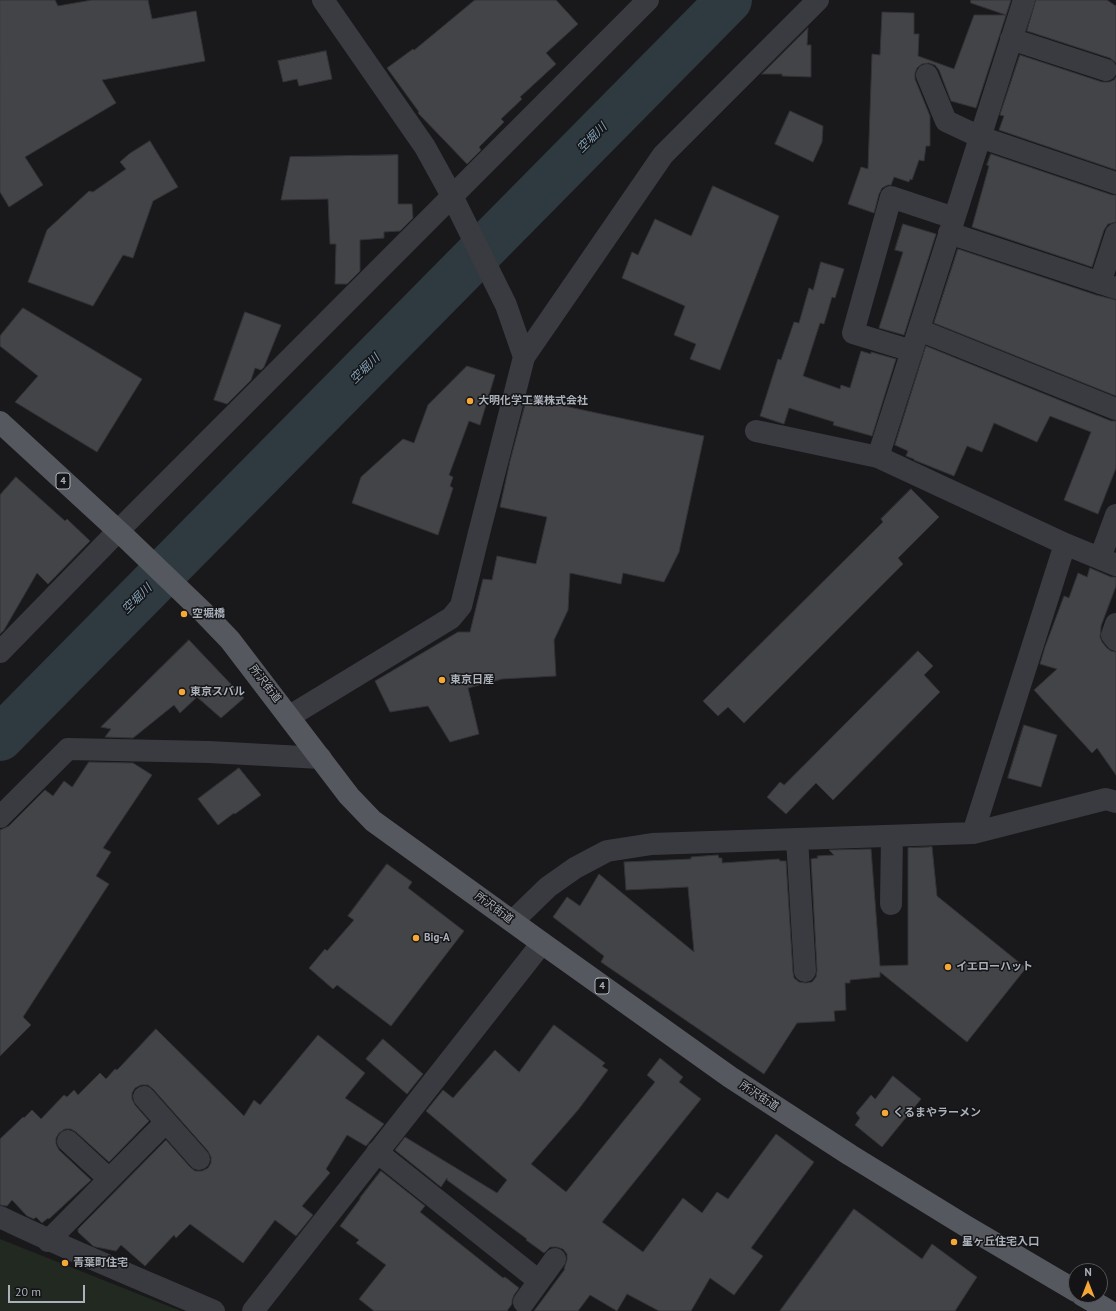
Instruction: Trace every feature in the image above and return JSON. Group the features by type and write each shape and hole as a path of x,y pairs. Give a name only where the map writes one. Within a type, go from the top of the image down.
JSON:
{"main road":[{"name":"所沢街道","path":"0,422 194,603 230,640 290,716 349,796 373,820 408,847 730,1077 850,1155 1068,1287"},
{"path":"1096,1303 1109,1311"}],"street":[{"path":"323,0 426,147 506,305 524,357"},
{"path":"0,652 122,535 452,196 648,0"},
{"path":"290,716 451,618 461,606 524,357 663,155 818,0"},
{"path":"878,457 1024,0"},
{"path":"1011,39 1106,70"},
{"path":"927,75 946,121 980,137 1116,183"},
{"path":"912,352 853,333 891,197 952,226 1108,286 1116,234"},
{"path":"919,330 1116,409"},
{"path":"756,431 878,457 1065,544 1108,562 1116,515"},
{"path":"973,833 1065,544"},
{"path":"1116,624 1112,635 1116,640"},
{"path":"0,817 68,749 209,752 321,758"},
{"path":"513,921 548,887 575,868 607,851 652,844 973,833 1106,799 1116,802"},
{"path":"892,836 892,904"},
{"path":"797,839 805,971"},
{"path":"253,1311 542,943"},
{"path":"144,1097 199,1159"},
{"path":"48,1240 166,1122"},
{"path":"68,1141 109,1180"},
{"path":"377,1152 539,1281"},
{"path":"0,1217 48,1240 214,1311"},
{"path":"524,1302 555,1259"}],"shaded area":[{"path":"0,1239 181,1311 0,1311"}],"building":[{"path":"0,0 55,0 58,6 92,0 148,0 152,19 196,11 205,61 102,80 116,103 25,157 43,185 9,207 0,192"},
{"path":"475,0 556,0 578,24 546,53 556,64 520,97 522,99 501,119 504,122 479,147 481,150 467,164 418,113 419,112 387,68 413,49 414,50"},
{"path":"971,0 1011,0 976,108 951,101 939,70 935,65 929,63 922,64 917,68 915,79 930,116 930,146 926,146 924,161 919,160 912,180 910,179 909,182 894,177 891,185 882,188 874,213 848,204 861,167 868,169 872,54 880,55 882,12 914,13 914,34 919,34 918,56 954,69 974,15 1006,15 971,3"},
{"path":"1036,0 1107,0 1116,6 1116,63 1110,58 1027,31"},
{"path":"808,28 807,45 811,45 811,77 782,76 782,74 762,74"},
{"path":"326,51 332,79 299,86 297,79 283,82 278,61"},
{"path":"1020,55 1102,82 1109,82 1114,80 1116,77 1116,170 999,130 1004,116 1000,115"},
{"path":"790,111 823,126 822,142 813,162 775,144"},
{"path":"150,141 178,187 153,201 133,258 123,255 93,306 28,282 47,230 89,191 93,192 126,169 120,162 129,154"},
{"path":"991,154 1112,195 1116,195 1116,222 1108,224 1104,230 1092,267 972,227"},
{"path":"398,155 398,204 412,204 413,218 400,231 384,232 384,238 360,240 360,271 347,284 335,284 336,244 330,244 328,199 281,200 290,157"},
{"path":"713,186 779,216 720,370 690,359 696,344 674,335 685,306 622,278 632,252 638,255 655,219 691,236"},
{"path":"903,224 936,234 904,335 879,328 903,252 895,250"},
{"path":"958,249 1096,295 1116,300 1116,396 934,323"},
{"path":"821,262 844,269 835,298 832,297 824,324 820,323 803,376 840,389 841,385 850,388 861,351 871,354 871,352 896,359 872,436 833,425 834,422 789,408 784,424 760,416 778,359 781,360 794,322 799,323 809,288 813,290"},
{"path":"23,308 142,379 97,452 15,402 38,376 0,346 0,336"},
{"path":"245,312 281,325 264,367 261,370 255,368 251,380 227,404 214,400"},
{"path":"926,346 1111,421 1116,421 1116,468 1098,514 1064,500 1091,432 1050,416 1037,442 994,423 982,452 967,446 954,476 906,456 908,451 895,445"},
{"path":"467,366 495,375 480,425 469,421 449,475 453,477 450,486 453,488 438,535 352,503 361,477 403,439 414,443 428,405"},
{"path":"527,398 704,436 679,552 664,582 623,573 621,584 570,573 568,610 554,640 556,676 502,679 468,688 479,734 450,742 428,706 390,712 375,681 458,632 470,632 483,579 492,580 497,556 536,564 547,517 500,507 510,461"},
{"path":"16,477 65,521 67,519 90,541 48,584 37,573 4,630 0,634 0,495"},
{"path":"911,489 939,517 898,558 903,564 744,723 728,707 718,716 703,701 883,522 881,519"},
{"path":"1090,568 1111,577 1116,577 1116,586 1101,626 1100,637 1107,648 1116,652 1116,775 1097,748 1092,753 1034,690 1057,669 1040,664 1045,647 1064,596 1069,598 1078,573 1087,577"},
{"path":"189,640 244,698 221,718 197,697 180,713 174,705 133,738 105,737 111,729 101,727"},
{"path":"918,651 933,666 924,675 940,692 833,800 816,783 786,814 767,797 780,782 784,785"},
{"path":"1024,725 1057,735 1041,787 1008,778"},
{"path":"89,762 133,763 152,775 103,848 111,852 96,876 109,884 23,1017 31,1025 0,1056 0,830 9,826 45,790 53,796 64,781 72,787"},
{"path":"239,768 261,795 218,825 198,799"},
{"path":"932,847 937,896 1026,968 967,1042 880,972 880,977 850,980 850,983 845,983 846,1010 834,1011 835,1021 797,1023 764,1074 601,962 604,956 553,917 567,897 580,906 599,874 694,952 688,887 626,890 624,862 691,859 691,857 718,855 719,858 722,858 722,863 779,859 780,861 786,861 794,978 799,982 812,982 816,977 817,970 811,859 818,858 817,856 834,855 829,850 871,849 880,966 908,965 908,848"},
{"path":"387,864 412,882 408,888 464,931 391,1026 337,985 333,989 309,968 325,949 327,951 354,920 348,916"},
{"path":"554,1025 605,1063 602,1066 608,1070 578,1110 531,1164 566,1192 655,1082 647,1075 660,1058 683,1077 679,1082 701,1099 602,1222 643,1252 683,1198 702,1213 717,1192 728,1199 776,1134 814,1162 751,1248 763,1256 734,1295 710,1278 691,1311 659,1311 627,1294 617,1311 590,1295 578,1311 534,1311 565,1269 567,1254 563,1249 550,1247 544,1253 447,1180 447,1178 441,1187 395,1150 405,1137 497,1193 507,1180 426,1111 443,1090 453,1098 495,1050 519,1072"},
{"path":"156,1029 244,1116 254,1100 260,1105 318,1035 365,1073 345,1098 384,1124 366,1146 347,1135 326,1169 330,1173 302,1206 313,1215 296,1236 275,1220 243,1263 190,1224 176,1238 174,1235 145,1266 121,1245 116,1251 96,1247 78,1232 78,1229 166,1140 195,1171 202,1171 208,1168 211,1163 211,1157 208,1151 148,1085 141,1085 135,1088 132,1093 132,1099 135,1105 149,1121 109,1162 71,1129 65,1129 59,1133 56,1138 56,1144 59,1150 91,1180 49,1219 48,1218 42,1223 36,1217 34,1219 27,1216 12,1200 7,1206 0,1205 0,1139 32,1110 41,1119 64,1095 67,1097 74,1090 78,1095 100,1073 106,1079 115,1069 117,1070 120,1067"},
{"path":"383,1039 423,1074 407,1094 366,1059"},
{"path":"893,1076 921,1099 882,1147 855,1125 860,1118 856,1113 871,1095 875,1099"},
{"path":"381,1171 425,1206 420,1212 503,1278 505,1277 519,1288 507,1311 374,1311 359,1299 386,1265 356,1243 359,1240 340,1226"},
{"path":"854,1209 922,1259 932,1244 977,1277 955,1311 780,1311"}],"waterway":[{"name":"空堀川","path":"0,738 729,0"}],"place":[{"name":"大明化学工業株式会社","path":"470,401"},
{"name":"空堀橋","path":"184,614"},
{"name":"東京日産","path":"442,680"},
{"name":"東京スバル","path":"182,692"},
{"name":"Big-A","path":"416,938"},
{"name":"イエローハット","path":"948,967"},
{"name":"くるまやラーメン","path":"885,1113"},
{"name":"星ヶ丘住宅入口","path":"954,1242"},
{"name":"青葉町住宅","path":"65,1263"}]}
